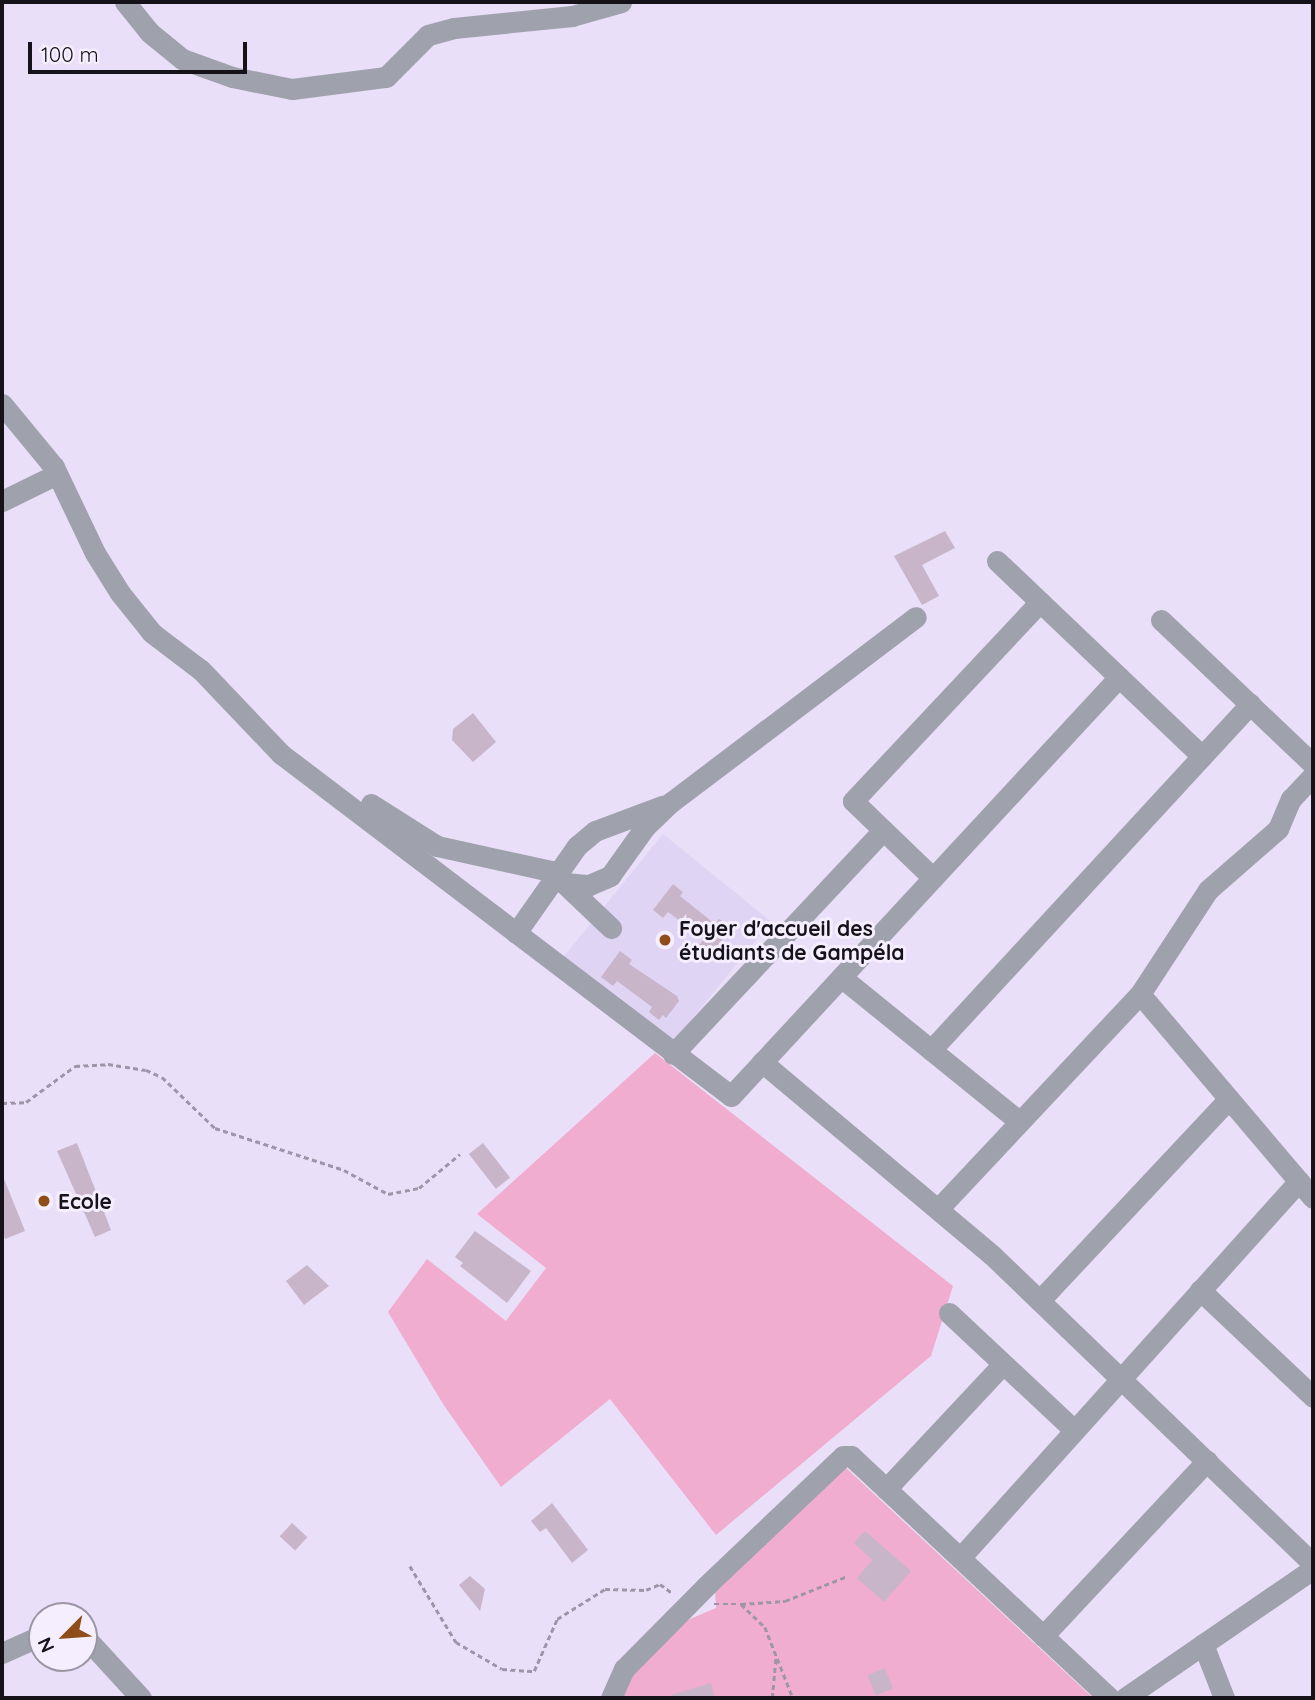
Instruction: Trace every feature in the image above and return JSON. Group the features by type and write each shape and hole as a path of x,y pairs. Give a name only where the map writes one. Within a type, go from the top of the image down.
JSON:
{"street":[{"path":"125,2 149,33 182,59 232,77 292,89 386,76 428,35 454,28 572,16 621,2"},
{"path":"2,404 40,447 57,474 95,553 120,593 152,633 201,670 281,754 336,792 731,1096 1119,677"},
{"path":"2,501 57,474"},
{"path":"997,561 1202,756"},
{"path":"933,878 853,801 1040,602"},
{"path":"336,792 374,805 437,846 533,866 561,879 589,885 610,876 645,827 670,803 916,617"},
{"path":"1161,620 1313,764"},
{"path":"931,1050 1250,704"},
{"path":"938,1209 1140,994 1208,890 1278,829 1291,799 1313,775"},
{"path":"516,933 561,879 577,846 595,831 670,803"},
{"path":"673,1054 883,830"},
{"path":"561,879 611,928"},
{"path":"841,977 1020,1122"},
{"path":"1140,994 1313,1198"},
{"path":"762,1062 938,1209 1040,1300 1313,1566 1125,1698"},
{"path":"1040,1300 1229,1099"},
{"path":"960,1558 1299,1181"},
{"path":"1200,1290 1313,1397"},
{"path":"949,1313 1074,1430"},
{"path":"886,1489 1003,1364"},
{"path":"611,1698 624,1669 697,1606 843,1457 851,1456 1110,1698"},
{"path":"1043,1636 1207,1461"},
{"path":"2,1653 28,1641"},
{"path":"1203,1644 1224,1698"},
{"path":"98,1651 141,1698"}],"path":[{"path":"2,1103 26,1102 75,1066 108,1064 146,1070 162,1077 215,1128 344,1170 388,1194 419,1188 460,1154"},
{"path":"410,1566 456,1642 502,1669 534,1671 557,1619 606,1589 646,1590 660,1584 697,1606 716,1603 741,1604 785,1601 845,1577"},
{"path":"741,1604 765,1627 793,1698"},
{"path":"772,1698 776,1653"}],"shaded area":[{"name":"Foyer d'accueil des étudiants de Gampéla","path":"663,834 771,921 669,1047 561,960"},
{"path":"655,1053 953,1286 931,1356 716,1535 610,1399 501,1487 443,1404 388,1312 427,1259 506,1321 546,1268 477,1214"},
{"path":"844,1466 1093,1698 617,1698 631,1668 676,1625 716,1608 715,1588"}],"building":[{"path":"945,531 955,548 922,565 939,596 922,605 894,556"},
{"path":"473,713 496,742 473,762 452,740 453,729"},
{"path":"673,884 683,892 680,896 715,924 719,919 729,926 717,949 709,952 699,945 704,939 668,912 663,918 653,910"},
{"path":"620,951 632,960 629,964 677,996 679,1001 666,1018 663,1015 659,1020 649,1012 652,1007 617,981 613,986 601,977"},
{"path":"77,1143 111,1230 95,1237 57,1151"},
{"path":"483,1143 510,1178 496,1189 469,1154"},
{"path":"2,1174 25,1231 5,1239 2,1230"},
{"path":"475,1231 531,1271 507,1303 460,1266 463,1263 455,1257"},
{"path":"307,1265 329,1286 304,1305 286,1281"},
{"path":"552,1503 588,1550 572,1563 546,1528 540,1532 531,1521"},
{"path":"292,1523 307,1537 295,1550 280,1536"},
{"path":"865,1531 911,1571 884,1602 857,1578 872,1560 854,1543"},
{"path":"470,1576 485,1589 480,1611 459,1585"},
{"path":"885,1668 893,1688 876,1696 867,1675"},
{"path":"711,1683 715,1698 671,1698 671,1695"}],"place":[{"name":"Foyer d'accueil des étudiants de Gampéla","path":"665,940"},
{"name":"Ecole","path":"44,1201"}]}
